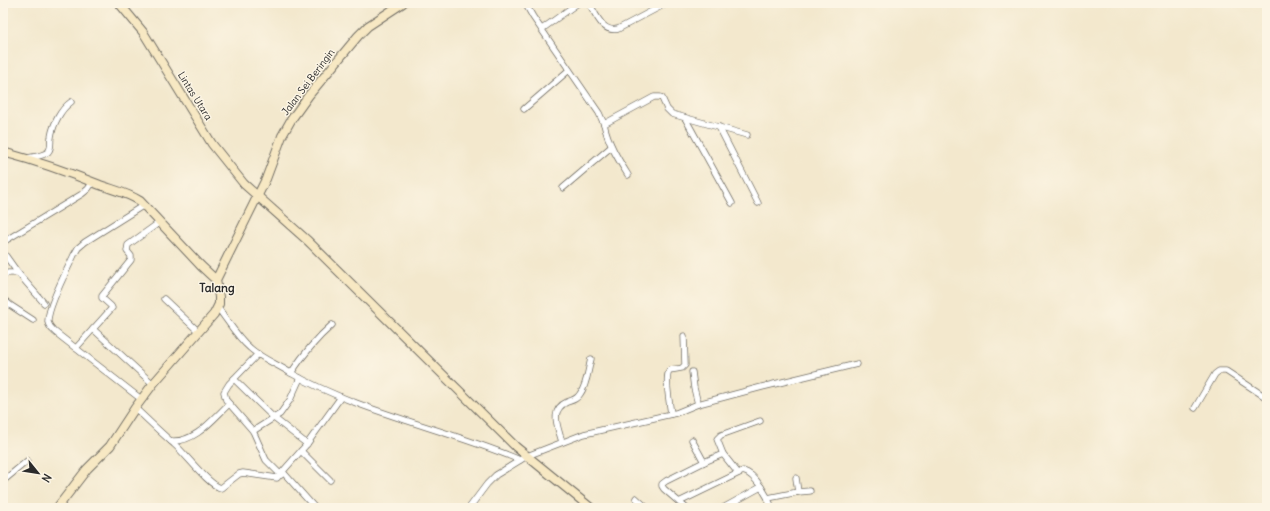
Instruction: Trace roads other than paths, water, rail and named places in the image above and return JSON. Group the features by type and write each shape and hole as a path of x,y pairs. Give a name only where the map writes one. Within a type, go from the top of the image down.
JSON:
{"street":[{"name":"Lintas Utara","path":"119,3 143,32 216,149 244,184 308,241 524,458 591,508"},
{"name":"Jalan Sei Beringin","path":"216,280 266,179 285,131 302,104 350,44 368,26 403,3"},
{"path":"526,3 569,70 599,113 611,147 628,175"},
{"path":"542,29 578,3"},
{"path":"589,3 602,25 610,30 618,29 667,3"},
{"path":"524,109 569,70"},
{"path":"604,124 657,96 662,98 670,113 747,135"},
{"path":"27,158 46,153 49,150 56,121 65,107 72,102"},
{"path":"685,118 732,203"},
{"path":"719,127 758,203"},
{"path":"564,188 611,147"},
{"path":"3,152 27,158 131,196 144,205 216,280 219,297 218,308 209,321 153,384 141,399 110,446 87,469 57,508"},
{"path":"3,242 82,194 93,182"},
{"path":"141,399 55,332 50,327 48,322 51,307 78,248 85,242 144,205"},
{"path":"76,348 112,308 102,298 102,295 131,260 131,256 127,251 128,245 160,222"},
{"path":"3,252 18,273 44,303"},
{"path":"3,275 8,272 18,273"},
{"path":"3,299 33,320"},
{"path":"164,300 199,332"},
{"path":"218,308 242,340 258,354 300,378 341,397 380,411 524,458"},
{"path":"291,373 322,333 332,325"},
{"path":"93,329 153,384"},
{"path":"671,414 667,373 671,370 682,368 685,365 684,336"},
{"path":"258,354 225,388 224,396 229,404 253,431 266,460 282,473 315,508"},
{"path":"562,442 556,417 557,412 561,406 580,396 591,359"},
{"path":"470,508 487,484 496,475 524,458 562,442 584,434 676,413 698,404 857,364"},
{"path":"1195,408 1215,374 1219,371 1226,371 1267,398"},
{"path":"692,372 698,404"},
{"path":"253,431 274,418 286,407 300,378"},
{"path":"234,379 274,418 307,444"},
{"path":"135,408 218,488 224,487 239,474 243,473 277,478 307,444 341,397"},
{"path":"170,441 178,442 197,433 206,427 229,404"},
{"path":"738,473 723,454 718,437 760,421"},
{"path":"692,440 704,462"},
{"path":"301,450 330,480"},
{"path":"686,508 664,490 662,484 704,462 723,454"},
{"path":"3,481 27,461"},
{"path":"679,502 743,471 751,475 761,487 772,508"},
{"path":"796,478 798,492"},
{"path":"723,508 761,487"},
{"path":"768,498 810,491"},
{"path":"636,498 647,508"}],"district":[{"name":"Talang","path":"217,287"}]}
